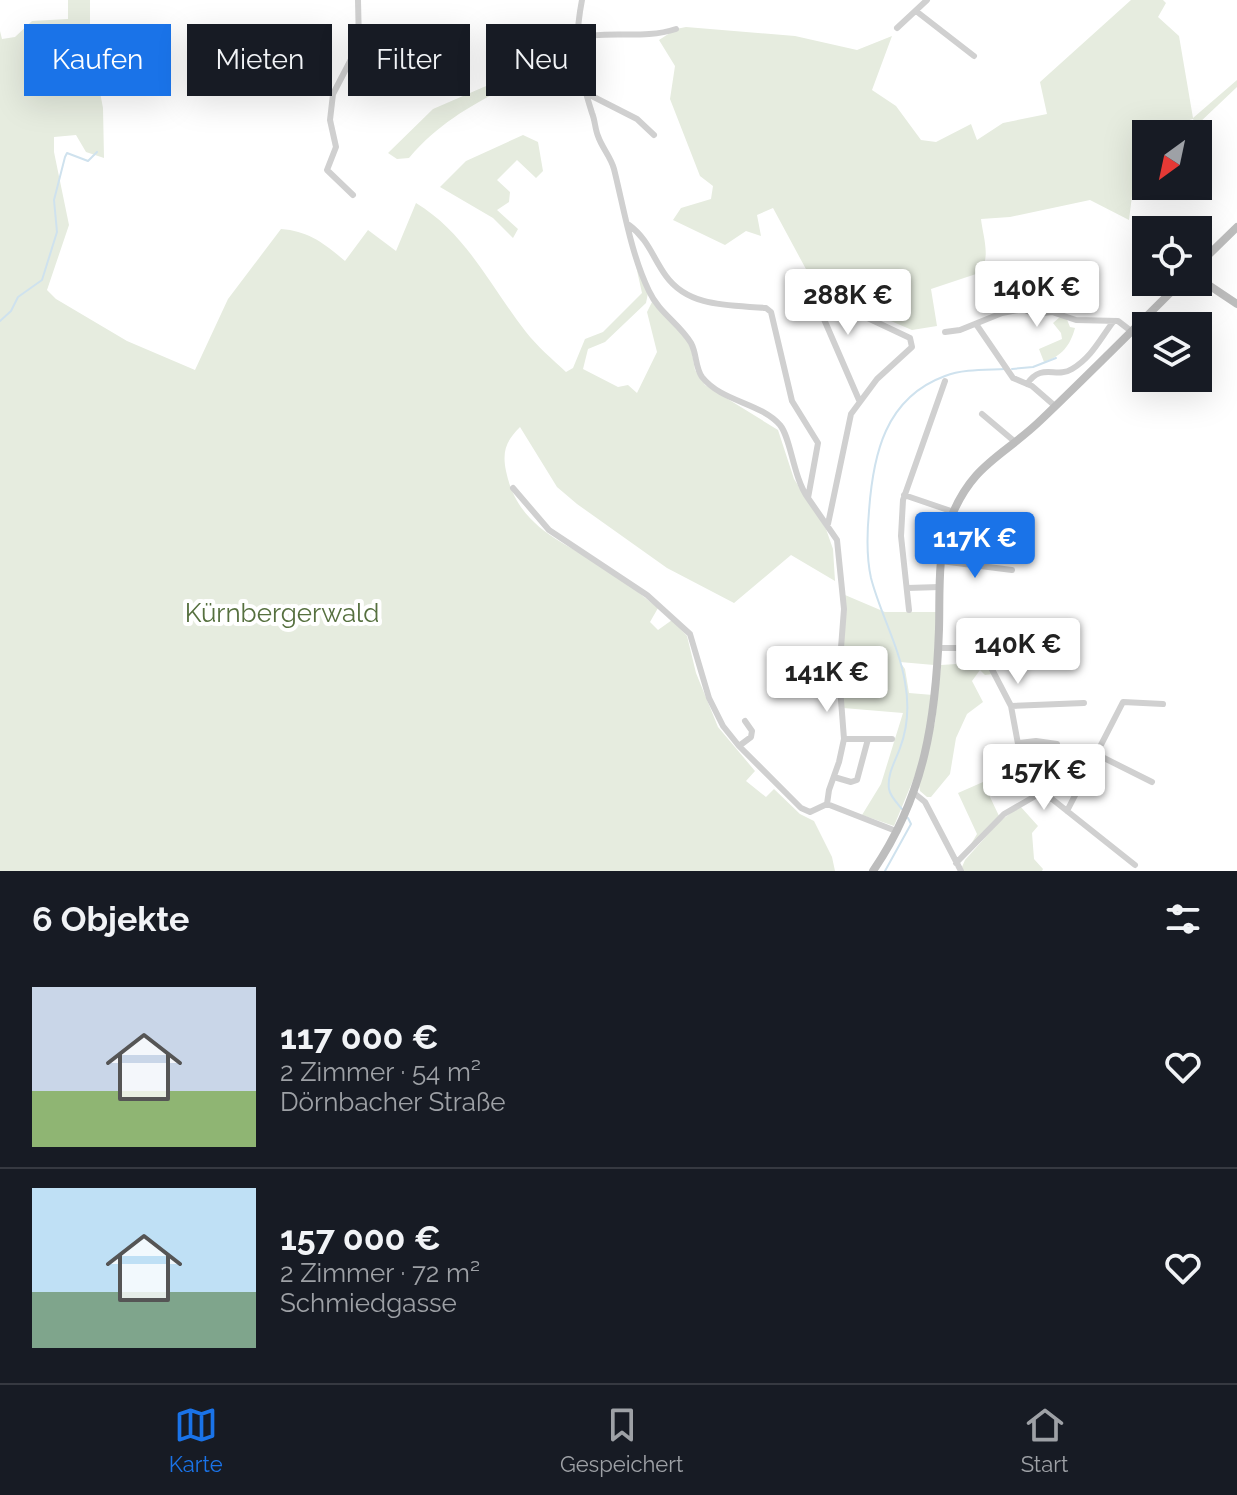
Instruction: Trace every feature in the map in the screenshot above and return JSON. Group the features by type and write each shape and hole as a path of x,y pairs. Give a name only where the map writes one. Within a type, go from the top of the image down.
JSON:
{"street":[{"path":"353,195 327,170 336,147 330,120 333,94 359,44 358,0"},
{"path":"578,24 582,0"},
{"path":"897,28 927,0"},
{"path":"916,11 974,56"},
{"path":"596,35 657,35 676,29"},
{"path":"585,96 600,141 613,165 648,289 661,311 691,343 701,376 718,391 781,426 795,473 808,498 828,524 839,549 844,609 839,674 844,739 827,804"},
{"path":"592,96 637,119 654,135"},
{"path":"629,225 649,245 670,281 690,295 711,303 761,307 771,312 792,401 818,443 808,498"},
{"path":"1212,251 1237,227"},
{"path":"810,287 859,400"},
{"path":"1212,287 1237,304"},
{"path":"873,871 914,793 932,725 941,561 946,532 954,512 983,467 1055,406 1167,296"},
{"path":"945,332 1023,309 1034,314 1052,312 1076,320 1122,322 1131,331"},
{"path":"828,524 846,427 859,400 877,379 910,351 913,343 910,338 857,313"},
{"path":"1027,384 1040,373 1067,372 1075,367 1094,350 1113,322"},
{"path":"976,324 1008,373 1055,406"},
{"path":"909,610 901,536 904,495 945,381"},
{"path":"982,414 1014,441"},
{"path":"513,488 549,530 647,595 690,634 715,712 723,726 801,808 810,812 827,804 896,831"},
{"path":"904,495 954,512"},
{"path":"941,561 1012,570"},
{"path":"907,588 940,587"},
{"path":"938,648 981,651 1011,706 1025,782 1034,796"},
{"path":"1067,811 1123,702 1163,704"},
{"path":"1011,706 1084,703"},
{"path":"739,746 751,737 752,731 745,721"},
{"path":"844,739 892,739"},
{"path":"834,777 851,782 857,780 868,739"},
{"path":"1019,743 1036,741 1057,744"},
{"path":"1096,754 1152,782"},
{"path":"914,793 925,802 961,871"},
{"path":"956,863 1004,814 1034,796 1047,797 1135,865"}],"green space":[{"name":"Kürnbergerwald","path":"68,0 90,0 90,24 29,24 32,21 68,19"},
{"path":"1131,0 1163,0 1166,3 1158,17 1179,36 1193,118 1237,80 1237,87 1202,120 1132,120 1129,220 1090,200 1010,217 981,219 986,257 981,269 976,274 931,289 937,326 912,330 832,296 814,284 773,208 757,215 761,236 746,231 725,245 673,220 681,208 711,199 713,186 700,176 670,99 675,66 659,40 676,29 686,27 795,36 857,50 892,36 872,90 896,106 921,140 936,142 971,124 977,140 1003,123 1047,114 1040,82"},
{"name":"Kürnbergerwald","path":"24,29 24,96 101,96 103,108 104,158 86,152 76,135 54,137 54,152 69,225 47,290 56,299 127,341 195,370 228,299 281,229 316,239 345,261 368,230 396,251 416,203 464,245 526,332 566,372 573,368 585,339 603,332 642,293 637,264 648,293 646,303 605,342 588,349 583,369 618,387 628,385 637,393 657,352 647,312 653,300 685,338 691,348 695,370 705,385 778,430 794,479 826,529 833,549 835,581 791,555 734,603 667,568 577,504 557,487 520,427 508,442 505,452 512,491 521,507 546,532 609,570 658,608 650,622 658,630 672,620 687,636 696,673 718,727 755,771 746,781 766,797 774,789 800,814 814,821 832,857 835,871 0,871 0,31 2,39 15,37"},
{"path":"486,86 486,96 489,96 454,118 409,158 397,159 388,153 433,109 470,96 470,93"},
{"path":"523,135 538,142 543,171 536,178 517,160 497,180 510,192 509,202 497,210 518,229 513,238 493,218 440,187 466,161"},
{"path":"1060,317 1066,317 1070,327 1075,328 1073,334 1068,345 1056,357 1044,362 1039,349 1062,339 1053,323"},
{"path":"845,595 885,612 937,612 934,665 900,662 905,669 909,693 933,695 921,761 894,826 862,815 881,784 903,713 843,708"},
{"path":"986,662 993,674 985,675 980,670 972,681 983,702 967,714 956,738 950,774 931,797 927,797 920,791 919,785 935,722 941,665"},
{"path":"983,782 999,816 967,851 977,834 958,793"},
{"path":"1020,806 1038,826 1032,833 1034,859 1042,871 964,871 965,860 999,822"}],"waterway":[{"path":"0,321 11,311 18,297 42,280 57,232 54,200 67,153 88,161 97,152"},
{"path":"1012,369 1033,367 1056,358"},
{"path":"902,809 891,794 889,784 905,732 907,699 898,655 869,570 868,528 874,469 886,431 908,398 945,376 975,370 1005,369"},
{"path":"885,871 911,824 908,818"}]}
